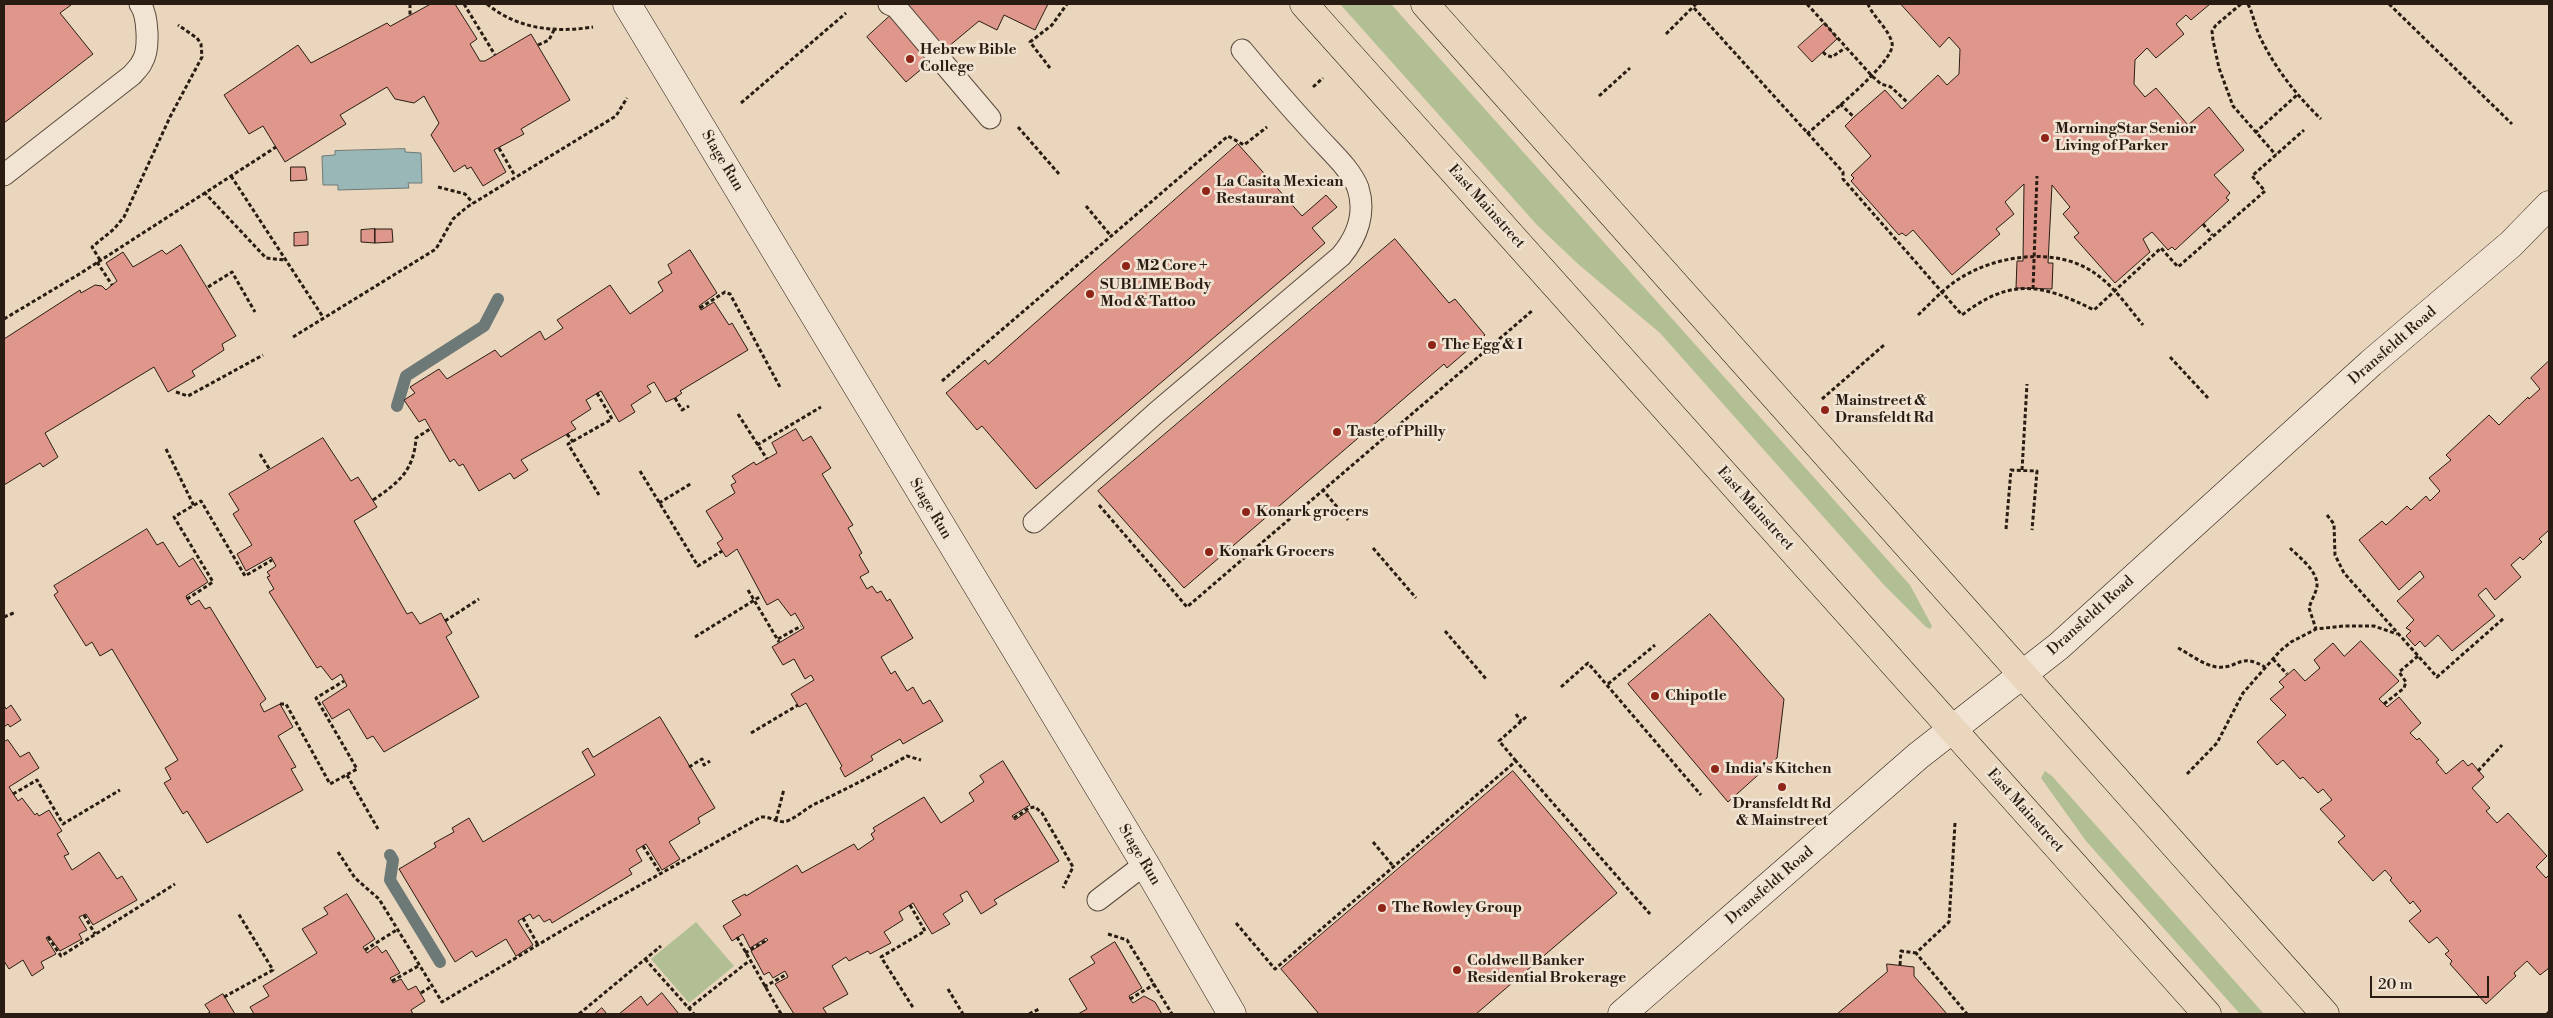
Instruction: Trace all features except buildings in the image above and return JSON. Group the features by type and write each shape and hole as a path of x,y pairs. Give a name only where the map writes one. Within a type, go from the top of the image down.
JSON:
{"main road":[{"name":"East Mainstreet","path":"1304,4 1951,730 2207,1014"},
{"path":"1425,4 2325,1014"}],"street":[{"name":"Stage Run","path":"627,4 1145,864 1232,1014"},
{"name":"Dransfeldt Road","path":"1622,1014 1951,730 2059,646 2364,369 2512,244 2549,205"}],"lane":[{"path":"4,175 132,75 144,61 147,28 140,4"},
{"path":"889,4 896,7 990,118"},
{"path":"1034,522 1079,481 1342,256 1351,244 1358,229 1361,213 1358,188 1337,158 1242,50"},
{"path":"1098,900 1145,864"}],"path":[{"path":"410,4 410,15"},
{"path":"464,4 495,55"},
{"path":"487,4 518,23 566,31 593,27"},
{"path":"1050,68 1030,42 1052,25 1067,4"},
{"path":"1807,4 1872,76 1881,84 1891,87 1908,103"},
{"path":"1807,134 1872,76 1891,51 1893,44 1868,4"},
{"path":"2242,4 2216,25 2212,31 2212,40 2231,101 2255,133 2276,155"},
{"path":"2248,4 2270,56 2298,94 2321,119"},
{"path":"2389,4 2512,124"},
{"path":"1666,34 1695,6 1807,134 1843,172 1843,179 1962,315 1989,297 2008,290 2033,289 2054,291 2094,310 2161,248 2178,267 2212,235 2265,191 2252,176 2304,130"},
{"path":"742,103 846,13"},
{"path":"112,285 92,247 114,229 124,217 170,117 202,57 201,44 197,38 179,25 147,28"},
{"path":"538,45 549,40 554,30"},
{"path":"1823,52 1826,55 1832,56 1845,48"},
{"path":"1599,96 1630,68"},
{"path":"2255,133 2298,94"},
{"path":"293,337 436,249 453,219 473,203 616,116 627,98"},
{"path":"1840,104 1854,118"},
{"path":"1016,124 1059,174"},
{"path":"942,381 1228,136 1244,145 1270,124"},
{"path":"4,319 99,261 276,147"},
{"path":"499,148 515,176"},
{"path":"231,176 323,317"},
{"path":"2033,289 2037,176"},
{"path":"438,187 466,194 473,203"},
{"path":"204,192 266,258 286,260"},
{"path":"1086,206 1111,236"},
{"path":"2203,224 2212,235"},
{"path":"1918,315 1942,292 1963,276 1994,263 2034,257 2056,259 2083,267 2099,276 2143,325"},
{"path":"208,288 232,272 256,312"},
{"path":"700,308 719,294 725,292 730,294 781,389"},
{"path":"1079,481 1187,607 1533,309"},
{"path":"1818,402 1884,345"},
{"path":"176,392 188,396 263,355"},
{"path":"2170,357 2208,398"},
{"path":"2022,470 2027,384"},
{"path":"597,393 612,419 568,444 599,495"},
{"path":"675,398 682,410 689,406"},
{"path":"757,444 821,407"},
{"path":"738,414 767,459"},
{"path":"373,500 400,481 415,454 416,438 430,429"},
{"path":"567,434 573,442"},
{"path":"166,449 194,506"},
{"path":"260,454 270,470"},
{"path":"2006,529 2011,470 2022,470 2037,472 2032,530"},
{"path":"640,471 698,566 722,552"},
{"path":"660,503 692,483"},
{"path":"1322,490 1348,520"},
{"path":"187,599 213,582 174,517 201,502 245,576 272,560"},
{"path":"2327,515 2334,524 2334,546 2338,565 2437,677 2504,618"},
{"path":"1373,548 1416,598"},
{"path":"2290,548 2313,572 2316,581 2317,587 2309,608 2316,629"},
{"path":"748,590 779,640 802,626"},
{"path":"695,636 761,596"},
{"path":"445,621 479,599"},
{"path":"4,617 16,612"},
{"path":"2187,774 2212,748 2243,693 2265,667 2291,642 2316,629 2343,626 2374,626 2398,635"},
{"path":"1445,631 1487,680"},
{"path":"1608,684 1655,645"},
{"path":"2178,648 2218,667 2251,660 2265,667"},
{"path":"2384,704 2404,688 2406,682 2399,672 2418,656"},
{"path":"2273,659 2287,674"},
{"path":"1561,687 1588,663 1608,684 1701,795"},
{"path":"280,704 286,704 330,784 357,769 316,698 344,681"},
{"path":"752,732 798,705"},
{"path":"1516,714 1521,721"},
{"path":"1527,716 1499,741 1650,914"},
{"path":"2478,770 2502,745"},
{"path":"338,852 355,878 379,899 442,1002 761,818 767,817 788,821 806,808 851,788 907,756 921,760"},
{"path":"689,767 702,760 704,765 710,761"},
{"path":"1236,923 1274,969 1516,761"},
{"path":"347,775 378,829"},
{"path":"13,794 38,780 56,818 63,824 120,790"},
{"path":"776,820 784,789"},
{"path":"1014,818 1028,808 1035,807 1042,813 1072,867 1063,888"},
{"path":"1916,952 1948,922 1956,823"},
{"path":"1373,842 1393,866"},
{"path":"643,846 661,874"},
{"path":"48,937 60,956 175,884"},
{"path":"910,905 925,931 882,957 914,1009"},
{"path":"84,914 95,934"},
{"path":"224,997 272,970 238,914"},
{"path":"523,918 538,945"},
{"path":"365,950 398,929"},
{"path":"1108,934 1127,940 1172,1014"},
{"path":"737,937 781,1014"},
{"path":"745,953 767,940"},
{"path":"579,1014 661,946"},
{"path":"1900,965 1901,951 1916,952 1967,1014"},
{"path":"645,959 694,1014"},
{"path":"688,1009 750,961"},
{"path":"392,981 420,964"},
{"path":"764,986 787,974"},
{"path":"1130,999 1154,984"},
{"path":"421,993 432,986"},
{"path":"948,989 963,1014"},
{"path":"1029,1014 1039,1009"}],"green space":[{"path":"1340,4 1391,4 1910,585 1932,626 1930,629 1884,585 1660,333 1578,264 1537,225"},
{"path":"2045,771 2052,776 2264,1014 2240,1014 2086,841 2041,778"},
{"path":"696,922 734,966 689,1003 651,959"}],"water":[{"path":"405,149 405,152 421,153 422,183 408,183 409,188 338,190 338,185 323,185 322,156 335,155 335,151"}],"waterway":[{"path":"397,406 406,376 484,326 498,299"},
{"path":"390,855 393,860 390,880 440,962"}],"place":[{"name":"Hebrew Bible College","path":"910,59"},
{"name":"MorningStar Senior Living of Parker","path":"2045,138"},
{"name":"La Casita Mexican Restaurant","path":"1206,191"},
{"name":"M2 Core +","path":"1126,266"},
{"name":"SUBLIME Body Mod & Tattoo","path":"1090,294"},
{"name":"The Egg & I","path":"1432,345"},
{"name":"Mainstreet & Dransfeldt Rd","path":"1825,410"},
{"name":"Taste of Philly","path":"1337,432"},
{"name":"Konark grocers","path":"1246,512"},
{"name":"Konark Grocers","path":"1209,552"},
{"name":"Chipotle","path":"1655,696"},
{"name":"India's Kitchen","path":"1715,769"},
{"name":"Dransfeldt Rd & Mainstreet","path":"1782,787"},
{"name":"The Rowley Group","path":"1382,908"},
{"name":"Coldwell Banker Residential Brokerage","path":"1457,970"}]}
